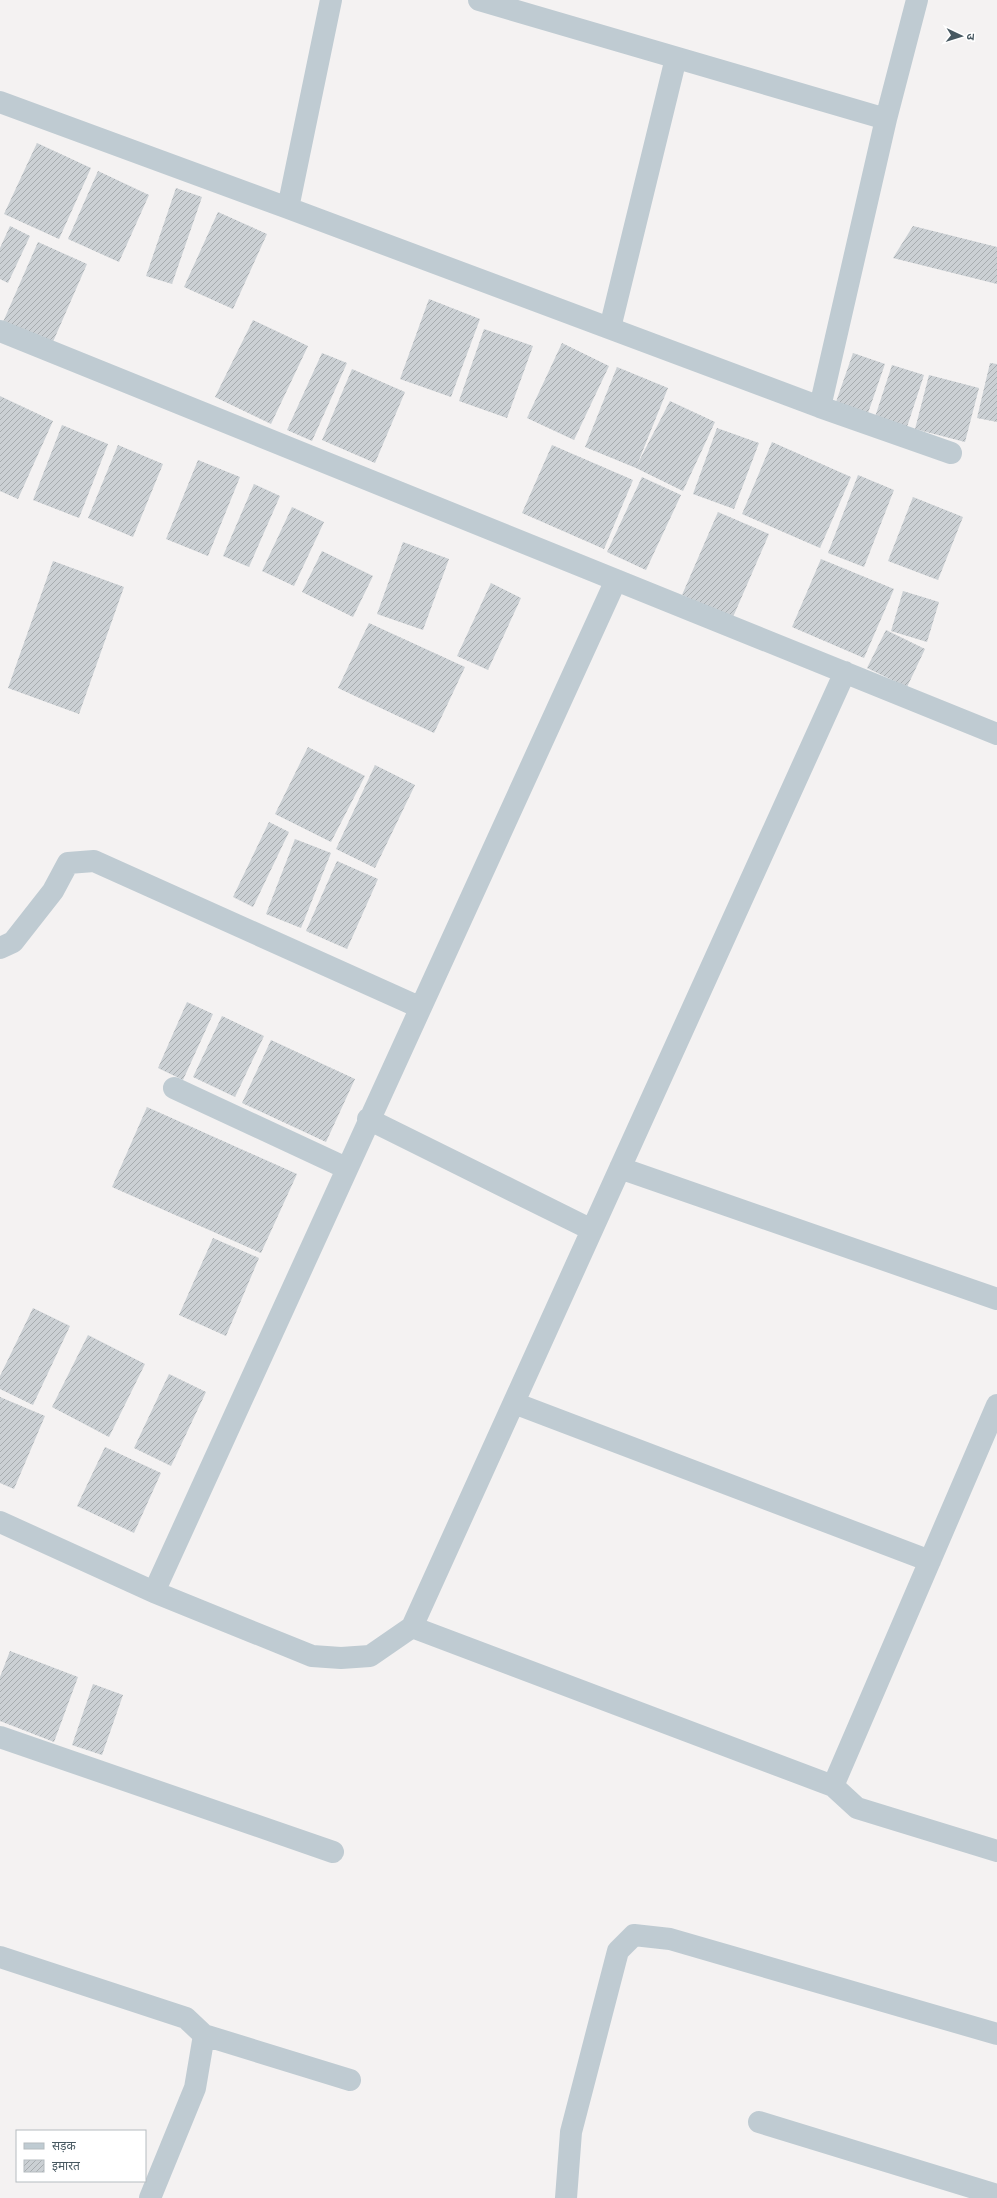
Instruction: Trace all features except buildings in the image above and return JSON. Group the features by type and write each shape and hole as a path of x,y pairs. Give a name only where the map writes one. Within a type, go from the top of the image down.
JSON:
{"street":[{"path":"288,208 331,0"},
{"path":"480,0 886,119"},
{"path":"820,407 886,119 917,0"},
{"path":"610,328 676,58"},
{"path":"0,102 820,407 951,453"},
{"path":"0,331 997,734"},
{"path":"154,1592 368,1119 616,580"},
{"path":"0,1522 154,1592 312,1656 341,1658 370,1656 412,1627 845,672"},
{"path":"0,948 13,942 53,891 68,864 94,861 419,1008"},
{"path":"174,1088 346,1168"},
{"path":"368,1119 592,1230"},
{"path":"620,1168 997,1299"},
{"path":"514,1403 930,1561"},
{"path":"833,1786 997,1405"},
{"path":"412,1627 833,1786 857,1808 997,1851"},
{"path":"0,1737 333,1852"},
{"path":"566,2198 573,2124 618,1951 634,1935 670,1939 997,2034"},
{"path":"0,1956 186,2018 204,2036 350,2080"},
{"path":"150,2198 195,2088 204,2036"},
{"path":"759,2122 997,2195"}]}
